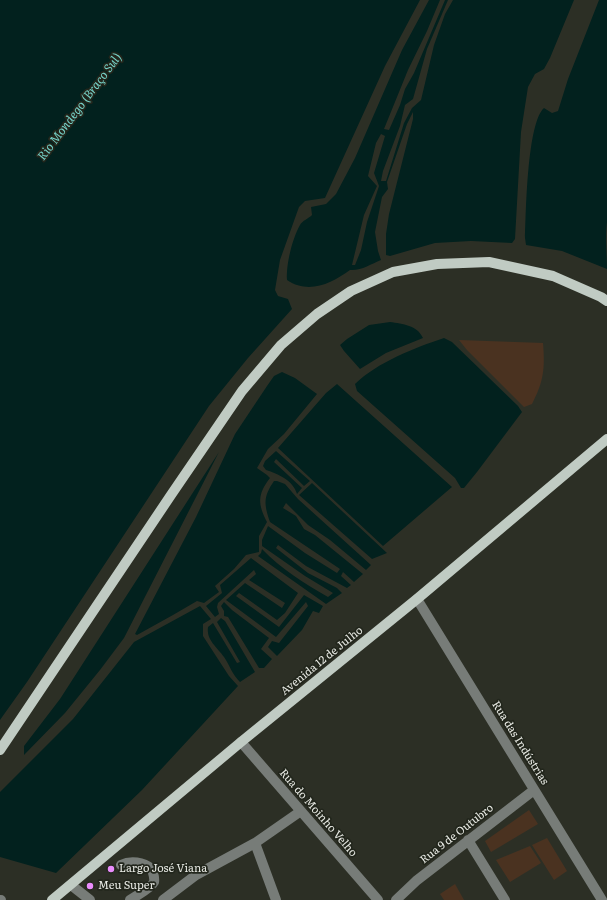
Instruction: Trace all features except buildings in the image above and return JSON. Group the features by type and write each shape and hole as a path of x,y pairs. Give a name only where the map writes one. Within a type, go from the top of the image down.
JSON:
{"main road":[{"path":"0,750 171,494 242,391 282,345 317,314 352,291 392,272 437,264 489,262 553,276 607,301"},
{"name":"Avenida 12 de Julho","path":"52,900 241,742 417,599 607,439"}],"street":[{"name":"Rua das Indústrias","path":"417,599 602,900"},
{"name":"Rua do Moinho Velho","path":"241,742 378,900"},
{"name":"Rua 9 de Outubro","path":"396,900 416,881 534,790"},
{"path":"163,900 196,875 255,843 301,811"},
{"path":"468,840 503,899"},
{"path":"255,843 276,900"},
{"path":"121,865 128,862 136,862 152,869 154,876 154,882 148,888 130,900"},
{"path":"71,885 90,900"}],"shaded area":[{"path":"459,340 543,343 543,374 532,404 524,407 467,350"},
{"path":"529,810 538,824 491,852 485,841"},
{"path":"547,838 567,871 554,880 532,845"},
{"path":"530,846 541,863 510,882 496,860"},
{"path":"455,884 464,900 444,900 440,894"}],"water":[{"name":"Rio Mondego (Braço Sul)","path":"0,0 420,0 385,66 325,198 305,201 299,207 280,260 275,290 278,296 288,299 292,309 248,358 209,406 27,682 0,720"},
{"path":"429,0 440,0 408,70 384,129 389,130 405,89 414,73 445,0 448,0 427,49 413,99 405,105 400,126 383,171 381,181 386,181 404,123 412,108 421,100 434,45 445,14 453,0 574,0 550,58 544,69 535,74 528,87 521,132 515,239 512,243 471,241 435,243 390,256 386,255 386,234 389,214 413,119 413,112 407,124 387,182 388,189 382,197 375,232 381,260 362,268 350,270 336,279 320,286 304,287 295,284 287,280 287,267 294,237 301,224 312,215 311,207 326,204 336,194 355,158 402,50","holes":["381,134 385,136 374,173 379,186 367,222 361,250 355,265 352,265 364,215 377,186 368,176 376,143"]},
{"path":"599,0 607,0 607,269 562,251 526,245 525,238 528,169 534,131 538,117 544,108 552,113 558,111 568,79"},
{"path":"390,322 413,328 417,330 423,338 386,353 360,369 340,345 369,325"},
{"path":"444,338 452,342 518,406 522,412 464,488 461,488 455,478 357,391 355,384 385,362 421,346"},
{"path":"282,372 295,378 317,394 284,434 268,449 257,468 270,478 263,490 260,500 267,522 259,536 259,552 246,555 234,569 215,586 219,592 204,603 197,601 137,635 135,634 196,517 235,434 274,376"},
{"path":"337,384 452,487 383,546 278,448 326,393"},
{"path":"276,451 310,481 304,486 276,459 274,462 302,488 297,494 289,481 266,470 263,466 265,461"},
{"path":"219,452 124,638 65,713 24,755 24,746 60,699"},
{"path":"274,481 285,484 298,499 371,565 366,570 330,540 308,525 286,503 283,508 296,516 304,529 315,535 363,574 354,582 343,572 341,576 351,585 347,588 306,566 278,545 276,548 308,573 337,588 342,593 326,604 258,556 262,549 285,569 310,586 328,597 333,593 305,576 262,546 262,540 268,526 305,553 337,573 340,569 270,522 266,505 266,496"},
{"path":"312,483 387,553 372,559 299,495"},
{"path":"251,558 298,593 285,613 277,620 239,593 236,596 279,627 304,595 323,606 319,613 313,611 302,630 277,656 268,647 272,641 279,643 308,606 306,602 276,637 226,600 245,583 282,608 285,603 249,580 256,574 254,570 218,603 217,607 219,614 215,617 206,606 222,593 220,585"},
{"path":"224,602 232,610 269,638 261,649 272,659 264,668 259,668 228,617 224,616 224,611 221,606"},
{"path":"200,606 211,619 203,624 203,636 229,676 238,686 142,790 56,873 0,857 0,792 73,719 134,642"},
{"path":"221,618 225,621 255,672 240,682 224,657 210,640 208,627 213,623 237,663 240,662 217,622"}],"place":[{"name":"Largo José Viana","path":"111,869"},
{"name":"Meu Super","path":"90,886"}]}
